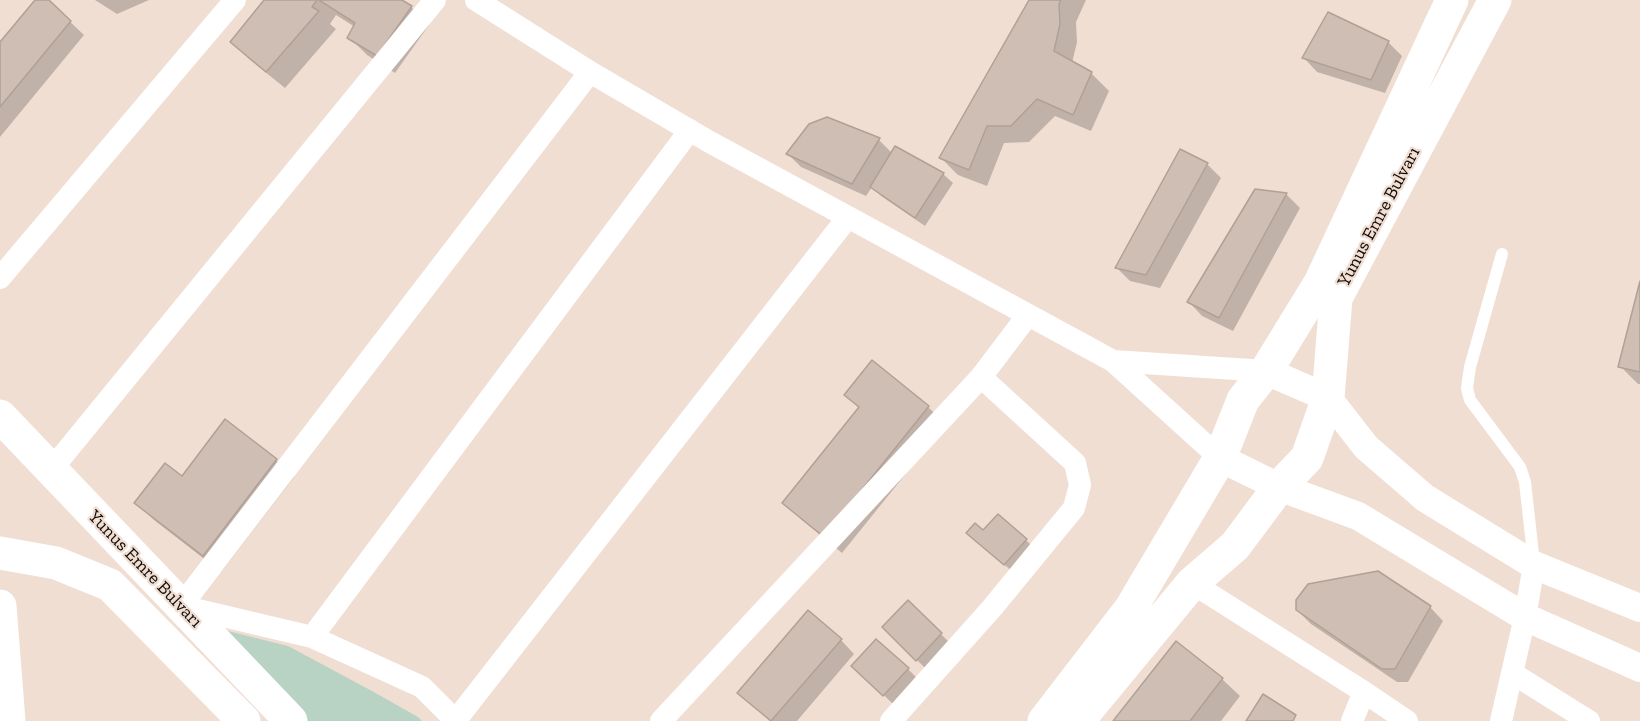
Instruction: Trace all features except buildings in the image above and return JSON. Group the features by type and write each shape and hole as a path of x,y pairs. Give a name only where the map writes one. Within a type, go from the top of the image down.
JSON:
{"main road":[{"name":"Yunus Emre Bulvarı","path":"1044,721 1131,608 1220,458 1243,400 1266,371 1320,282 1452,0"},
{"name":"Yunus Emre Bulvarı","path":"1078,721 1192,583 1235,546 1279,487 1307,458 1328,398 1336,298 1495,0"},
{"name":"Yunus Emre Bulvarı","path":"4,416 51,470 291,721"},
{"name":"Yunus Emre Bulvarı","path":"0,553 56,563 110,585 244,721"},
{"path":"0,606 9,721"}],"street":[{"path":"0,278 235,0"},
{"path":"51,470 435,0"},
{"path":"476,0 590,72 690,130 1113,361 1220,458 1279,487 1358,516 1525,617 1640,668"},
{"path":"590,72 181,606 312,637 422,687 456,721 848,217"},
{"path":"312,637 690,130"},
{"path":"662,721 981,377 1028,315"},
{"path":"1113,361 1266,371 1328,398 1366,447 1425,498 1534,564 1640,608"},
{"path":"891,721 992,608 1074,508 1080,485 1075,463 981,377"},
{"path":"1501,721 1525,617 1534,564"},
{"path":"1192,583 1407,721"},
{"path":"1512,674 1589,721"},
{"path":"1352,721 1364,692"}],"lane":[{"path":"1502,254 1470,367 1467,388 1470,400 1520,467 1525,482 1534,564"}],"green space":[{"path":"220,629 288,646 422,721 307,721"}]}
